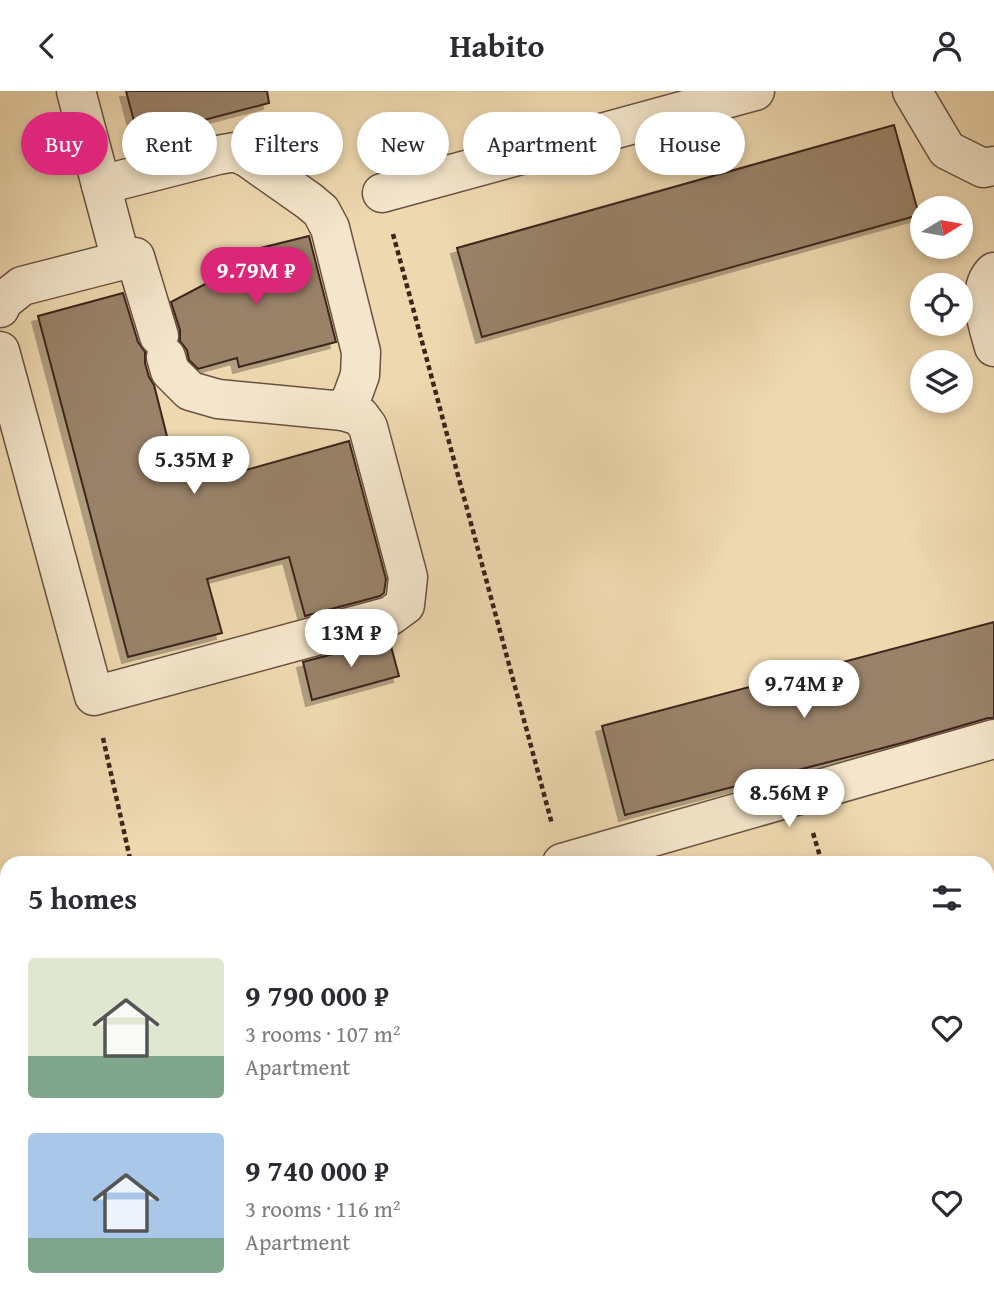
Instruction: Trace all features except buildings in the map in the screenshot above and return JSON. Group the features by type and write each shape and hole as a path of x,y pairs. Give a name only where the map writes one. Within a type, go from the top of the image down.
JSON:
{"street":[{"path":"76,91 121,260"},
{"path":"382,193 755,91"},
{"path":"912,91 947,150 982,169 994,166"},
{"path":"101,185 235,152 248,158 321,211 330,228 361,352 360,375 352,397 343,411"},
{"path":"0,309 2,302 22,286 135,257 170,371 190,391 218,399 343,411 360,416 368,427 408,577 404,605 390,615 94,696 0,351"},
{"path":"994,272 987,279 984,311 994,347"},
{"path":"583,856 994,739"}],"path":[{"path":"382,193 560,856"},
{"path":"94,696 129,856"}]}
